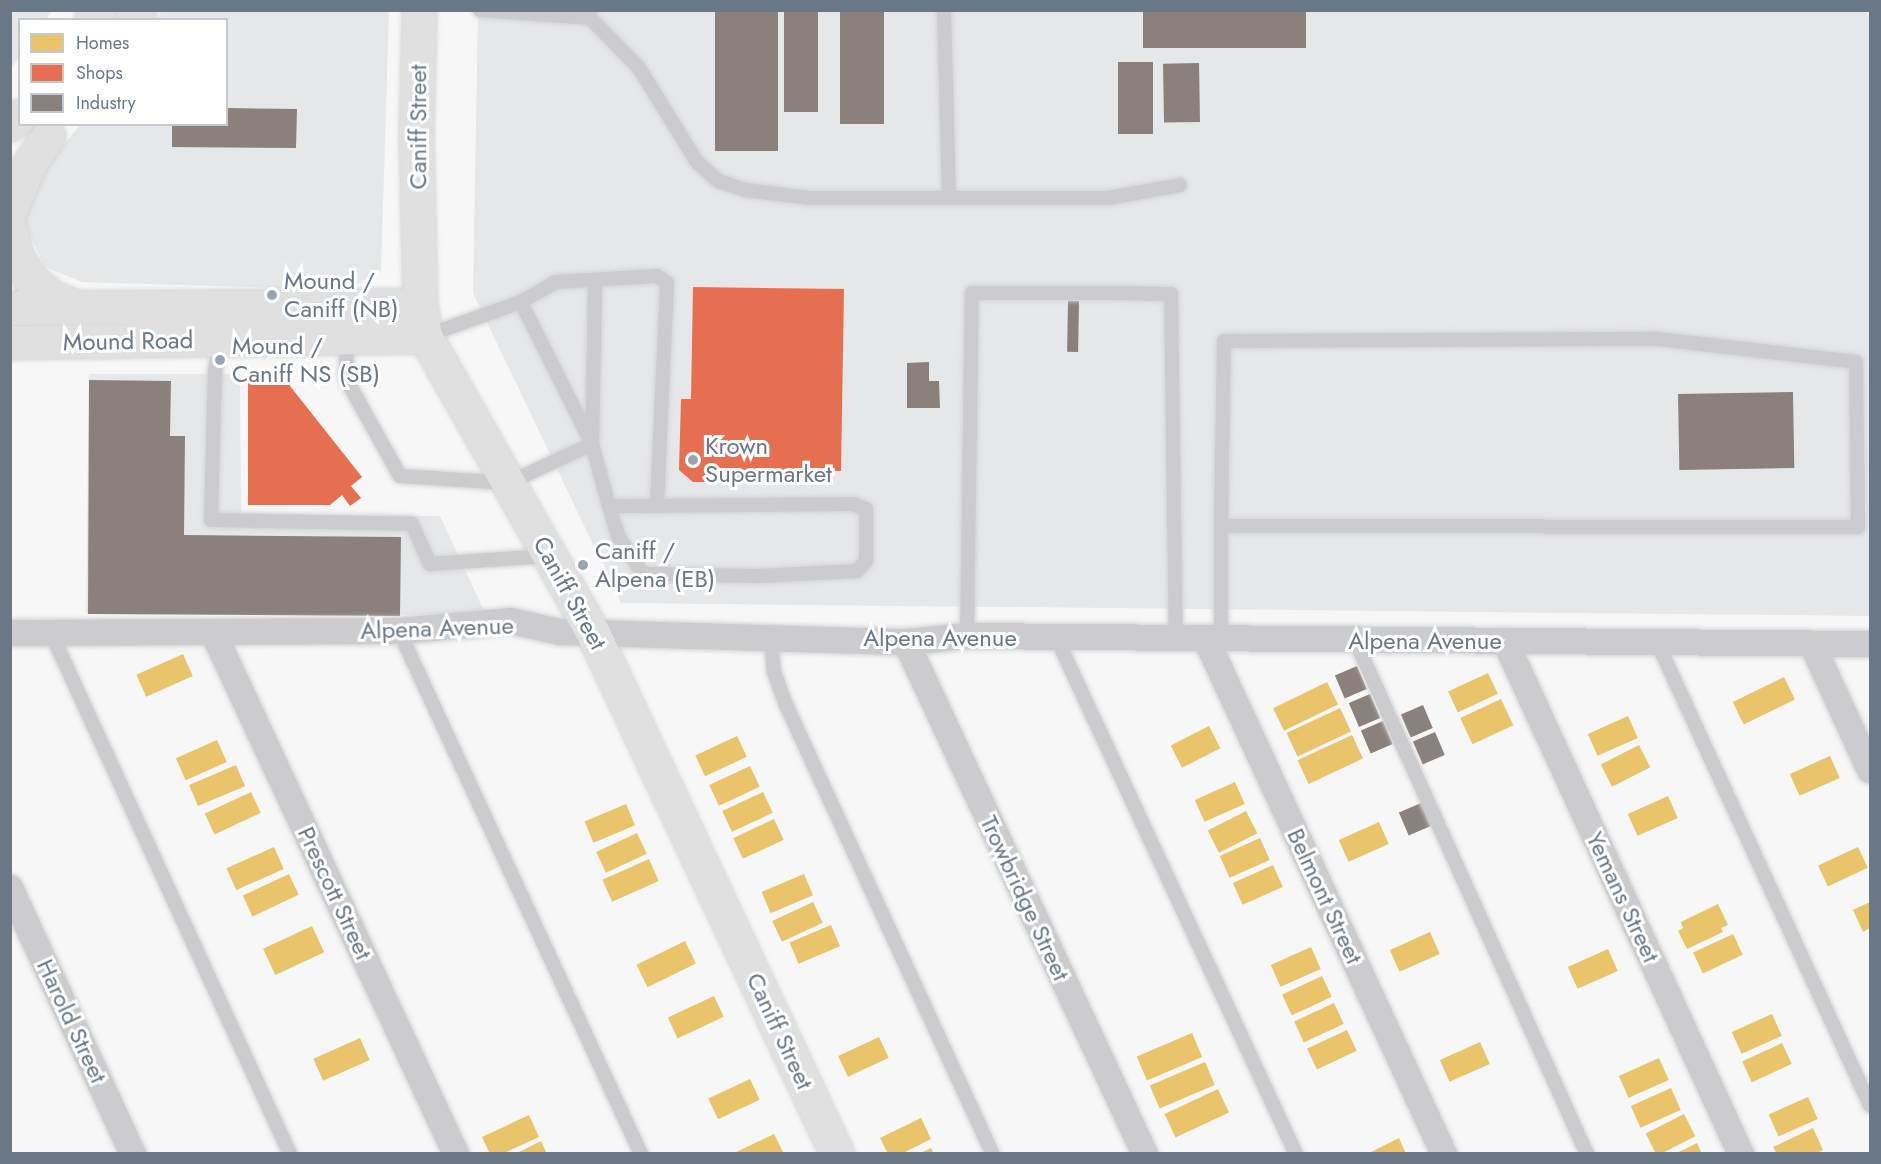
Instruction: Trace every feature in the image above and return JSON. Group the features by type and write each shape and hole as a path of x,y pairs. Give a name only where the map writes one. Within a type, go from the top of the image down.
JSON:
{"street":[{"name":"Caniff Street","path":"419,10 416,134 423,321 508,483 593,633 837,1154"},
{"path":"10,173 53,130"},
{"path":"10,211 29,165 53,130"},
{"path":"10,230 16,256 30,280 51,297 86,310"},
{"name":"Mound Road","path":"10,308 423,321"},
{"name":"Mound Road","path":"10,342 348,337 423,321"},
{"name":"Alpena Avenue","path":"10,633 399,631 511,621 559,632 906,642 967,636 1870,644"},
{"name":"Prescott Street","path":"213,632 456,1154"},
{"name":"Belmont Street","path":"1214,639 1444,1154"},
{"name":"Yemans Street","path":"1505,641 1741,1154"},
{"name":"Trowbridge Street","path":"906,642 1145,1154"},
{"path":"1812,644 1870,770"},
{"name":"Harold Street","path":"10,888 134,1154"}],"lane":[{"path":"480,10 590,14 639,68 680,138 697,162 718,181 746,190 809,198 1108,198 1180,185"},
{"path":"944,10 949,198"},
{"path":"423,321 521,302 556,282 657,276 667,283 657,506"},
{"path":"592,444 595,280"},
{"path":"967,636 972,293 1118,293 1171,294 1176,639"},
{"path":"521,302 592,444 609,506 618,536 643,574 759,576 857,571 866,561 866,509 853,504 609,506"},
{"path":"348,337 346,379 400,476 508,483 592,444"},
{"path":"1214,639 1221,526 1224,341 1658,339 1870,362"},
{"path":"220,340 215,373 211,520 412,524 430,564 549,556"},
{"path":"1221,526 1864,527 1856,362"},
{"path":"399,631 641,1154"},
{"path":"51,633 290,1154"},
{"path":"1061,638 1062,650 1296,1154"},
{"path":"771,639 774,672 787,707 993,1154"},
{"path":"1355,640 1587,1154"},
{"path":"1657,642 1870,1105"}],"shaded area":[{"path":"11,10 52,11 47,18 18,18 18,58 11,69"},
{"path":"162,11 389,11 381,271 347,290 82,282 45,267 26,227 27,203 40,174 79,126 228,126 228,18 157,18"},
{"path":"478,11 1870,11 1870,616 621,603 473,293"},
{"path":"89,374 240,374 241,514 440,516 486,615 86,613"}],"building: Homes":[{"path":"183,654 193,676 146,697 136,675"},
{"path":"1488,673 1498,694 1458,712 1448,692"},
{"path":"1784,677 1795,699 1744,724 1733,702"},
{"path":"1327,682 1338,704 1284,731 1273,708"},
{"path":"1501,699 1513,725 1472,744 1460,718"},
{"path":"1340,708 1351,732 1298,756 1287,733"},
{"path":"1628,716 1638,738 1598,756 1588,734"},
{"path":"1209,726 1220,748 1182,768 1171,746"},
{"path":"1352,735 1363,759 1309,784 1298,760"},
{"path":"737,736 747,757 705,776 695,755"},
{"path":"217,740 227,762 186,780 176,758"},
{"path":"1639,745 1650,767 1612,787 1601,765"},
{"path":"1830,756 1840,778 1800,796 1790,774"},
{"path":"236,765 245,786 198,806 189,785"},
{"path":"750,766 760,787 719,806 709,785"},
{"path":"1235,782 1245,804 1205,822 1195,800"},
{"path":"251,792 261,813 214,834 205,814"},
{"path":"763,792 773,813 732,832 722,811"},
{"path":"1668,796 1678,818 1638,836 1628,814"},
{"path":"626,804 635,825 594,843 585,822"},
{"path":"1246,811 1257,833 1219,853 1208,831"},
{"path":"774,819 784,840 743,859 733,838"},
{"path":"1379,822 1389,844 1349,862 1339,840"},
{"path":"637,833 647,854 606,873 596,852"},
{"path":"1260,838 1270,860 1230,878 1220,856"},
{"path":"274,847 284,869 236,890 226,868"},
{"path":"1858,847 1868,868 1828,886 1818,866"},
{"path":"649,859 659,881 612,902 602,880"},
{"path":"1273,865 1283,887 1243,905 1233,883"},
{"path":"289,874 299,895 252,916 243,896"},
{"path":"804,874 813,895 771,913 762,892"},
{"path":"813,902 823,923 782,942 772,921"},
{"path":"1870,902 1870,928 1863,932 1853,910"},
{"path":"1718,904 1728,925 1721,928 1723,932 1687,949 1678,931 1683,928 1681,922"},
{"path":"831,925 840,946 799,964 790,943"},
{"path":"312,926 324,952 275,975 263,949"},
{"path":"1430,932 1440,954 1400,972 1390,950"},
{"path":"1733,934 1743,955 1703,973 1693,953"},
{"path":"685,941 696,963 647,987 636,965"},
{"path":"1311,947 1321,969 1281,987 1271,965"},
{"path":"1608,949 1618,971 1578,989 1568,967"},
{"path":"1322,976 1332,997 1292,1015 1282,995"},
{"path":"714,996 724,1017 677,1038 668,1018"},
{"path":"1334,1003 1344,1024 1304,1042 1294,1022"},
{"path":"1772,1014 1782,1036 1742,1054 1732,1032"},
{"path":"1347,1030 1357,1051 1317,1069 1307,1049"},
{"path":"1192,1033 1202,1057 1147,1080 1137,1056"},
{"path":"879,1037 889,1058 848,1077 838,1056"},
{"path":"360,1038 370,1060 323,1081 313,1059"},
{"path":"1480,1042 1490,1064 1450,1082 1440,1060"},
{"path":"1782,1043 1792,1064 1752,1082 1742,1062"},
{"path":"1659,1058 1669,1080 1629,1098 1619,1076"},
{"path":"1205,1062 1215,1085 1160,1108 1150,1085"},
{"path":"750,1079 760,1100 718,1119 708,1098"},
{"path":"1671,1088 1681,1110 1641,1128 1631,1106"},
{"path":"1218,1089 1229,1113 1176,1137 1165,1114"},
{"path":"1808,1097 1818,1119 1778,1136 1769,1114"},
{"path":"1684,1114 1695,1136 1661,1154 1656,1154 1646,1134"},
{"path":"529,1115 539,1137 502,1154 490,1154 482,1137"},
{"path":"921,1118 931,1139 901,1154 888,1154 880,1138"},
{"path":"1813,1128 1823,1150 1815,1154 1777,1154 1773,1147"},
{"path":"774,1134 784,1154 732,1154"},
{"path":"1399,1138 1406,1154 1367,1154"},
{"path":"541,1141 547,1154 515,1154"},
{"path":"1697,1143 1702,1154 1675,1154"},
{"path":"931,1148 934,1154 918,1154"}],"building: Shops":[{"path":"693,287 844,289 841,471 742,470 742,482 693,482 679,470 681,399 691,399"},
{"path":"248,379 289,379 290,386 362,477 351,486 361,498 350,506 342,495 330,505 248,505"}],"building: Industry":[{"path":"715,10 778,10 778,151 715,151"},
{"path":"784,10 818,10 818,112 784,112"},
{"path":"840,10 884,10 884,124 840,124"},
{"path":"1143,10 1306,10 1306,48 1143,48"},
{"path":"1118,62 1153,62 1153,134 1118,134"},
{"path":"1199,63 1200,122 1164,123 1163,64"},
{"path":"228,108 297,109 296,148 172,147 172,126 228,126"},
{"path":"1068,301 1079,301 1078,352 1067,352"},
{"path":"929,362 929,381 939,381 940,408 907,408 907,363"},
{"path":"89,380 171,381 170,436 185,436 184,535 401,537 400,616 88,614"},
{"path":"1793,392 1794,468 1679,470 1678,394"},
{"path":"1357,666 1367,689 1345,698 1335,675"},
{"path":"1370,694 1380,718 1359,727 1349,703"},
{"path":"1423,705 1433,728 1411,737 1401,714"},
{"path":"1383,721 1393,744 1371,753 1361,730"},
{"path":"1435,732 1445,755 1423,764 1413,741"},
{"path":"1421,803 1431,826 1409,835 1399,812"}],"place":[{"name":"Mound / Caniff (NB)","path":"272,295"},
{"name":"Mound / Caniff NS (SB)","path":"220,360"},
{"name":"Krown Supermarket","path":"693,460"},
{"name":"Caniff / Alpena (EB)","path":"583,565"}]}
